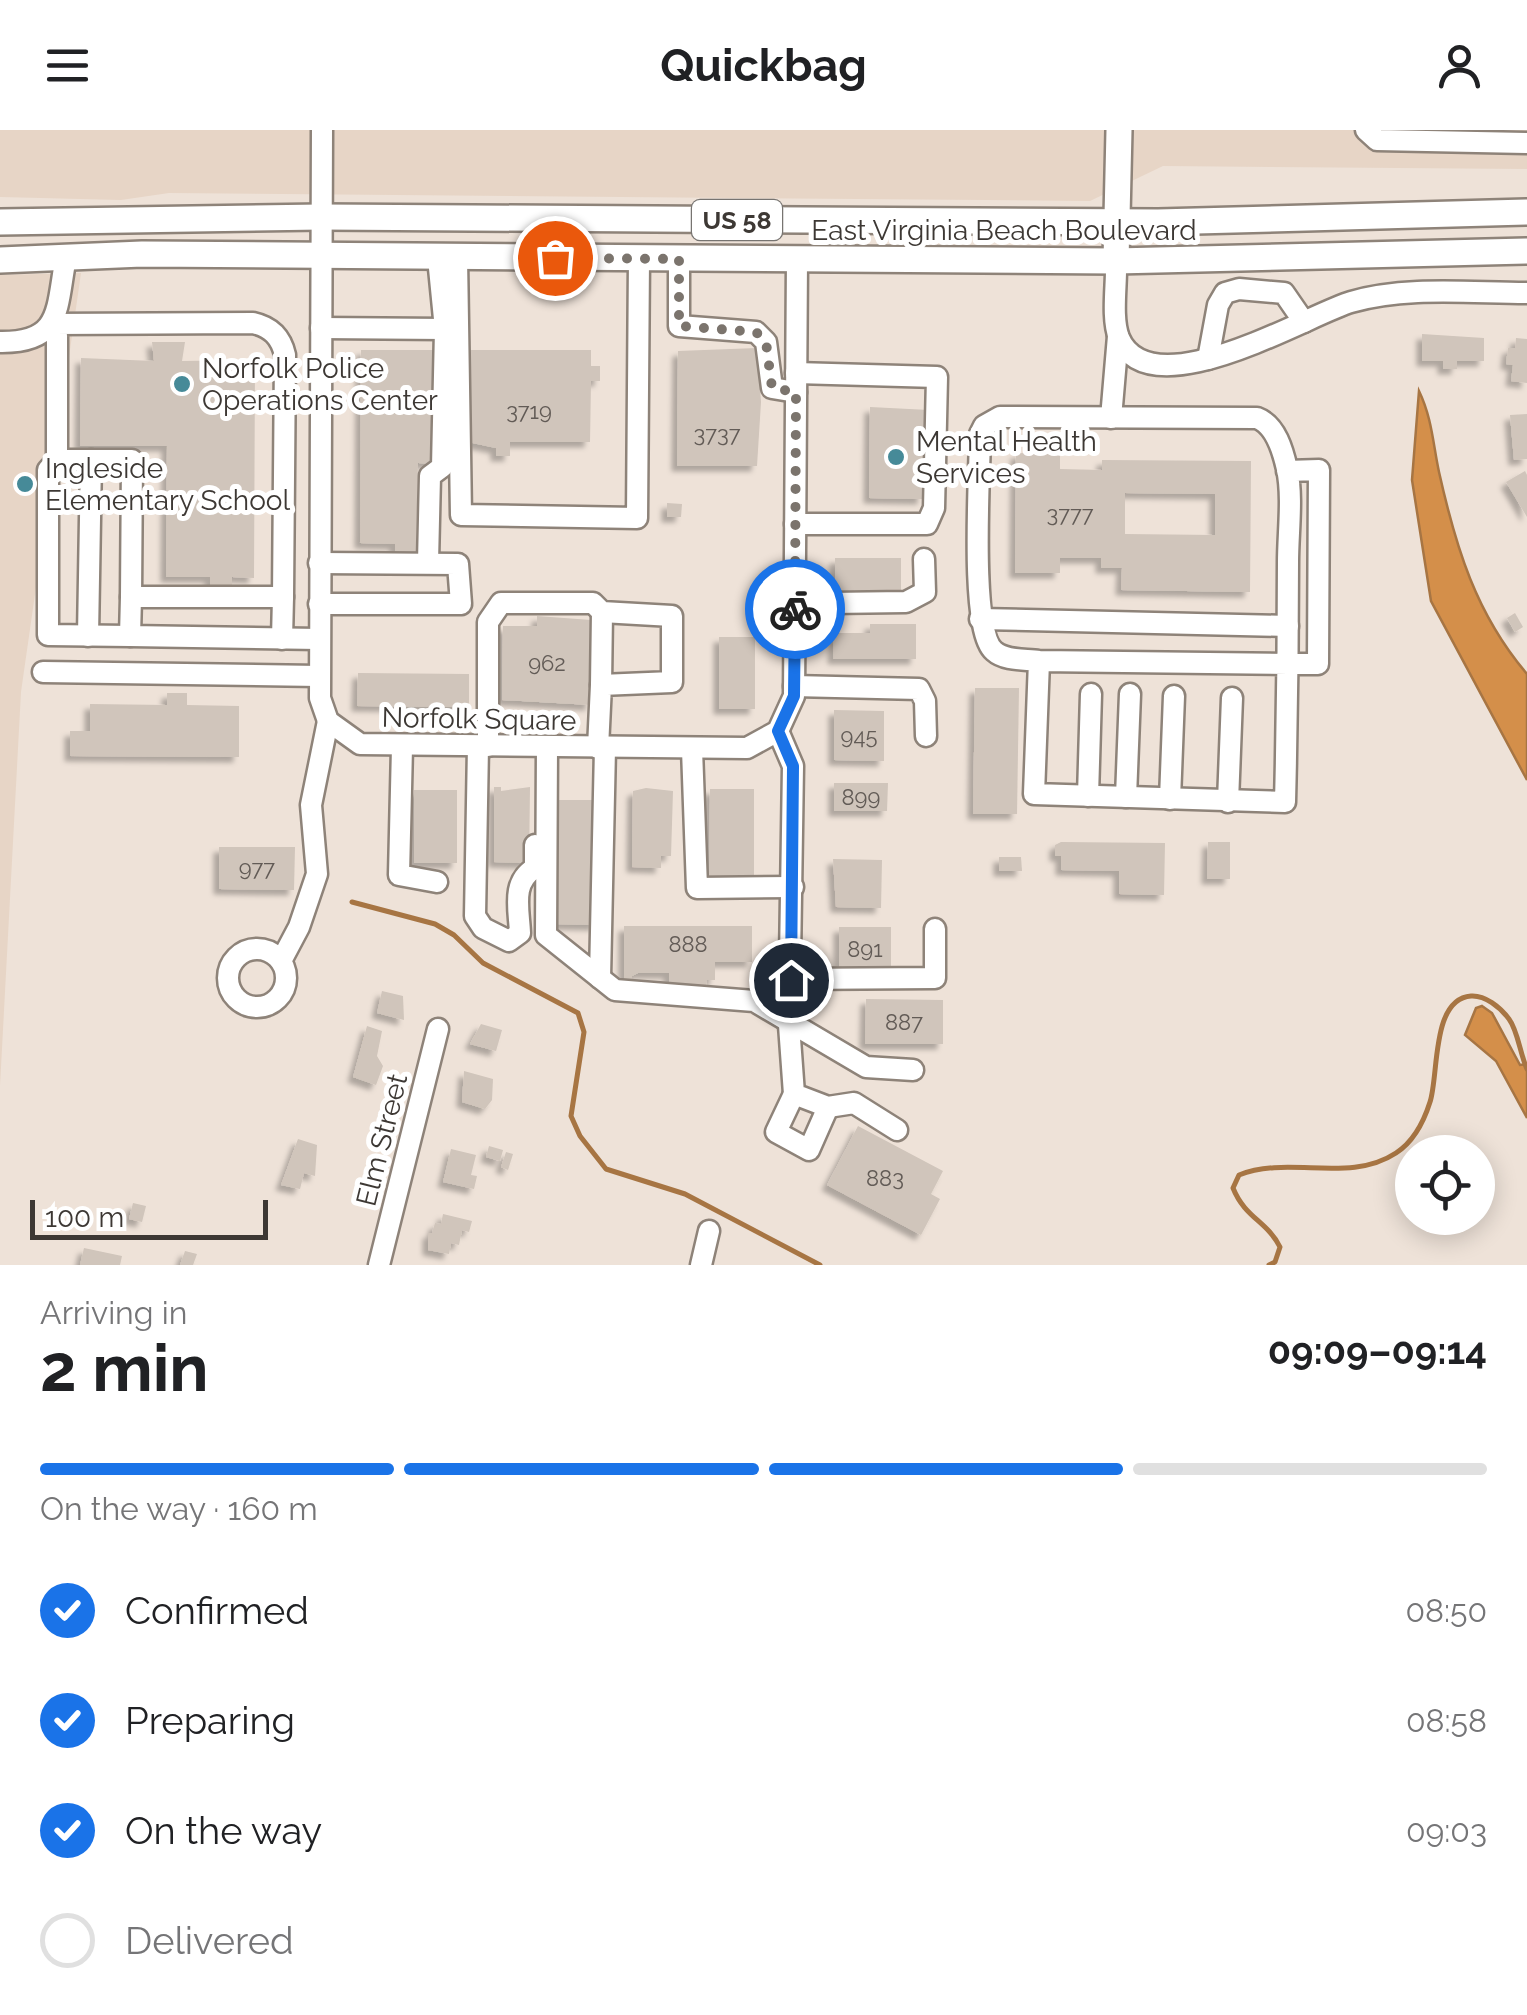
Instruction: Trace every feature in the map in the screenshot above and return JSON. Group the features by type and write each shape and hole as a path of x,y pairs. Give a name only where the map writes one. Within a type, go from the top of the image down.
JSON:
{"main road":[{"path":"1116,261 1118,130"},
{"name":"East Virginia Beach Boulevard","path":"0,222 321,217 1117,222 1527,212"},
{"path":"1237,221 1239,260"},
{"name":"East Virginia Beach Boulevard","path":"0,260 320,256 1116,261 1527,251"}],"street":[{"path":"281,961 300,926 317,874 311,806 328,721 320,698 319,676 322,130"},
{"path":"1366,130 1376,140 1527,143"},
{"path":"66,258 53,324 57,460 48,470 48,635 319,640"},
{"path":"447,258 462,514 637,518 639,258"},
{"path":"428,562 430,476 442,467 447,258"},
{"path":"679,259 679,326 756,332 766,342 772,388 796,382 938,377 934,508 927,524 795,524"},
{"path":"797,260 794,686 792,704 778,731 793,766 789,1025 794,1094 776,1132 809,1150 828,1107"},
{"path":"1111,418 1118,336 1116,261"},
{"path":"1208,358 1218,305 1225,293 1239,289 1284,292 1304,322"},
{"path":"1118,336 1124,347 1144,361 1208,358 1254,348 1352,302 1379,296 1527,293"},
{"path":"0,342 37,338 53,324 254,323 277,335 284,355 282,639"},
{"path":"321,328 445,329"},
{"path":"1039,661 1034,794 1285,802 1288,664 1288,471 1272,427 1257,418 1000,418 984,426 980,434 980,619 992,650 1001,656 1039,661 1288,664 1318,664 1319,470 1288,471"},
{"path":"57,460 132,460 130,636"},
{"path":"88,636 91,460"},
{"path":"795,603 906,602 925,592 924,559"},
{"path":"319,563 458,564 462,604 319,604"},
{"path":"132,597 283,597"},
{"path":"542,747 534,868 524,874 518,886 520,934 509,941 483,928 475,916 488,622 500,603 594,602 602,612 600,978"},
{"path":"600,686 672,682 672,616 602,612"},
{"path":"980,619 1288,626"},
{"path":"43,672 319,676"},
{"path":"794,686 920,689 926,700 926,736"},
{"path":"1088,796 1091,694"},
{"path":"1126,797 1130,694"},
{"path":"1170,799 1174,696"},
{"path":"1228,802 1232,698"},
{"name":"Norfolk Square","path":"328,721 360,744 402,746 748,748 778,731"},
{"path":"402,746 399,875 437,882"},
{"path":"542,747 546,935 614,990 754,1001 789,1025 866,1066 913,1070"},
{"path":"692,749 697,888 793,888"},
{"path":"791,980 934,978 935,929"},
{"name":"Elm Street","path":"379,1265 438,1029"},
{"path":"794,1094 828,1107 854,1102 896,1130"},
{"path":"701,1265 709,1231"}],"shaded area":[{"path":"0,130 1527,130 1527,169 1163,166 1090,201 169,193 121,200 0,197"},
{"name":"Ingleside Elementary School","path":"81,273 21,692 0,1086 0,275"},
{"path":"1419,391 1470,579 1494,628 1527,674 1527,780 1431,601 1412,480"},
{"path":"1482,1006 1492,1013 1520,1065 1527,1064 1527,1118 1496,1061 1465,1035 1476,1008"}],"building":[{"path":"1422,334 1484,338 1484,361 1457,361 1457,369 1443,369 1443,361 1422,361"},
{"path":"1516,338 1527,339 1527,383 1511,381 1513,365 1506,364 1508,348 1515,348"},
{"path":"152,342 185,342 182,361 255,360 254,578 232,577 232,591 210,591 210,577 166,577 167,446 80,446 81,358 154,361"},
{"path":"757,348 761,402 757,466 677,466 678,351"},
{"path":"361,350 435,350 438,464 418,463 416,552 395,552 395,544 360,543"},
{"path":"468,350 591,350 591,366 600,366 600,381 591,381 590,442 510,442 510,456 496,456 496,448 468,442"},
{"name":"Mental Health Services","path":"870,407 929,410 929,416 924,416 923,499 869,498"},
{"path":"1527,414 1527,459 1514,460 1510,415"},
{"path":"1016,453 1060,454 1060,469 1102,470 1102,460 1251,461 1250,592 1121,590 1122,568 1101,568 1101,558 1060,558 1060,573 1015,573","holes":["1125,493 1215,494 1215,535 1125,534"]},
{"path":"1525,471 1527,475 1527,517 1506,482"},
{"path":"667,503 682,504 681,517 667,517"},
{"path":"835,558 901,558 901,593 835,593"},
{"path":"1515,613 1523,627 1515,632 1507,618"},
{"path":"537,616 591,620 591,705 502,700 503,626 537,626"},
{"path":"870,624 916,624 916,659 833,659 834,633 870,633"},
{"path":"719,637 755,637 755,709 719,709"},
{"path":"358,673 469,674 469,707 357,706"},
{"path":"975,688 1019,688 1017,814 973,814"},
{"path":"167,693 187,693 187,705 239,706 239,757 70,756 70,731 90,731 90,704 167,705"},
{"path":"834,710 884,711 884,761 834,760"},
{"path":"834,783 888,783 887,811 834,811"},
{"path":"494,787 501,787 501,791 530,787 529,863 494,862"},
{"path":"710,789 754,789 754,880 709,879"},
{"path":"414,790 457,790 457,863 414,863"},
{"path":"633,791 673,791 671,856 661,856 661,868 632,867"},
{"path":"554,800 599,800 597,925 553,924"},
{"path":"1208,842 1230,842 1230,879 1207,879"},
{"path":"1165,843 1164,895 1119,894 1119,871 1061,870 1061,856 1055,856 1055,845"},
{"path":"219,847 295,847 294,890 219,889"},
{"path":"999,857 1021,857 1022,871 999,871"},
{"path":"833,859 882,860 881,908 836,907"},
{"path":"624,926 752,926 752,962 715,962 715,980 707,980 706,985 669,985 669,973 638,973 632,976 632,984 624,984"},
{"path":"839,927 891,927 891,970 839,970"},
{"path":"382,991 403,996 404,1020 377,1013"},
{"path":"866,999 943,1000 943,1044 865,1044"},
{"path":"481,1024 502,1030 496,1051 470,1044"},
{"path":"367,1026 382,1031 377,1056 383,1066 376,1085 353,1077"},
{"path":"464,1071 493,1079 492,1100 485,1109 462,1102"},
{"path":"858,1126 943,1171 931,1194 940,1199 921,1235 827,1185"},
{"path":"298,1139 317,1145 315,1176 304,1173 300,1189 281,1185"},
{"path":"489,1146 503,1150 500,1161 486,1157"},
{"path":"451,1149 476,1155 471,1175 477,1176 474,1189 443,1182"},
{"path":"506,1152 513,1154 508,1170 501,1167"},
{"path":"133,1203 146,1206 142,1222 129,1219"},
{"path":"443,1214 472,1221 469,1232 462,1230 459,1245 451,1243 449,1254 428,1250 428,1233 432,1233 435,1223 441,1224"},
{"path":"84,1248 122,1256 120,1265 80,1265"},
{"path":"185,1251 197,1254 193,1265 180,1265"}],"waterway":[{"path":"352,902 435,924 454,935 483,963 578,1013 584,1032 571,1116 580,1136 606,1169 685,1194 820,1265"},
{"path":"1269,1265 1275,1262 1280,1247 1238,1198 1233,1188 1239,1175 1278,1167 1359,1167 1396,1153 1417,1131 1428,1109 1443,1024 1458,1000 1476,996 1501,1010 1515,1030 1527,1069"}],"way so far":[{"path":"555,258 679,259 679,326 687,330 756,332 766,342 772,388 796,392 795,609"}],"place":[{"name":"Norfolk Police Operations Center","path":"182,384"},
{"name":"Mental Health Services","path":"896,457"},
{"name":"Ingleside Elementary School","path":"25,484"}],"route":[{"path":"791,980 793,766 790,751 778,731 794,696 795,609"}]}
